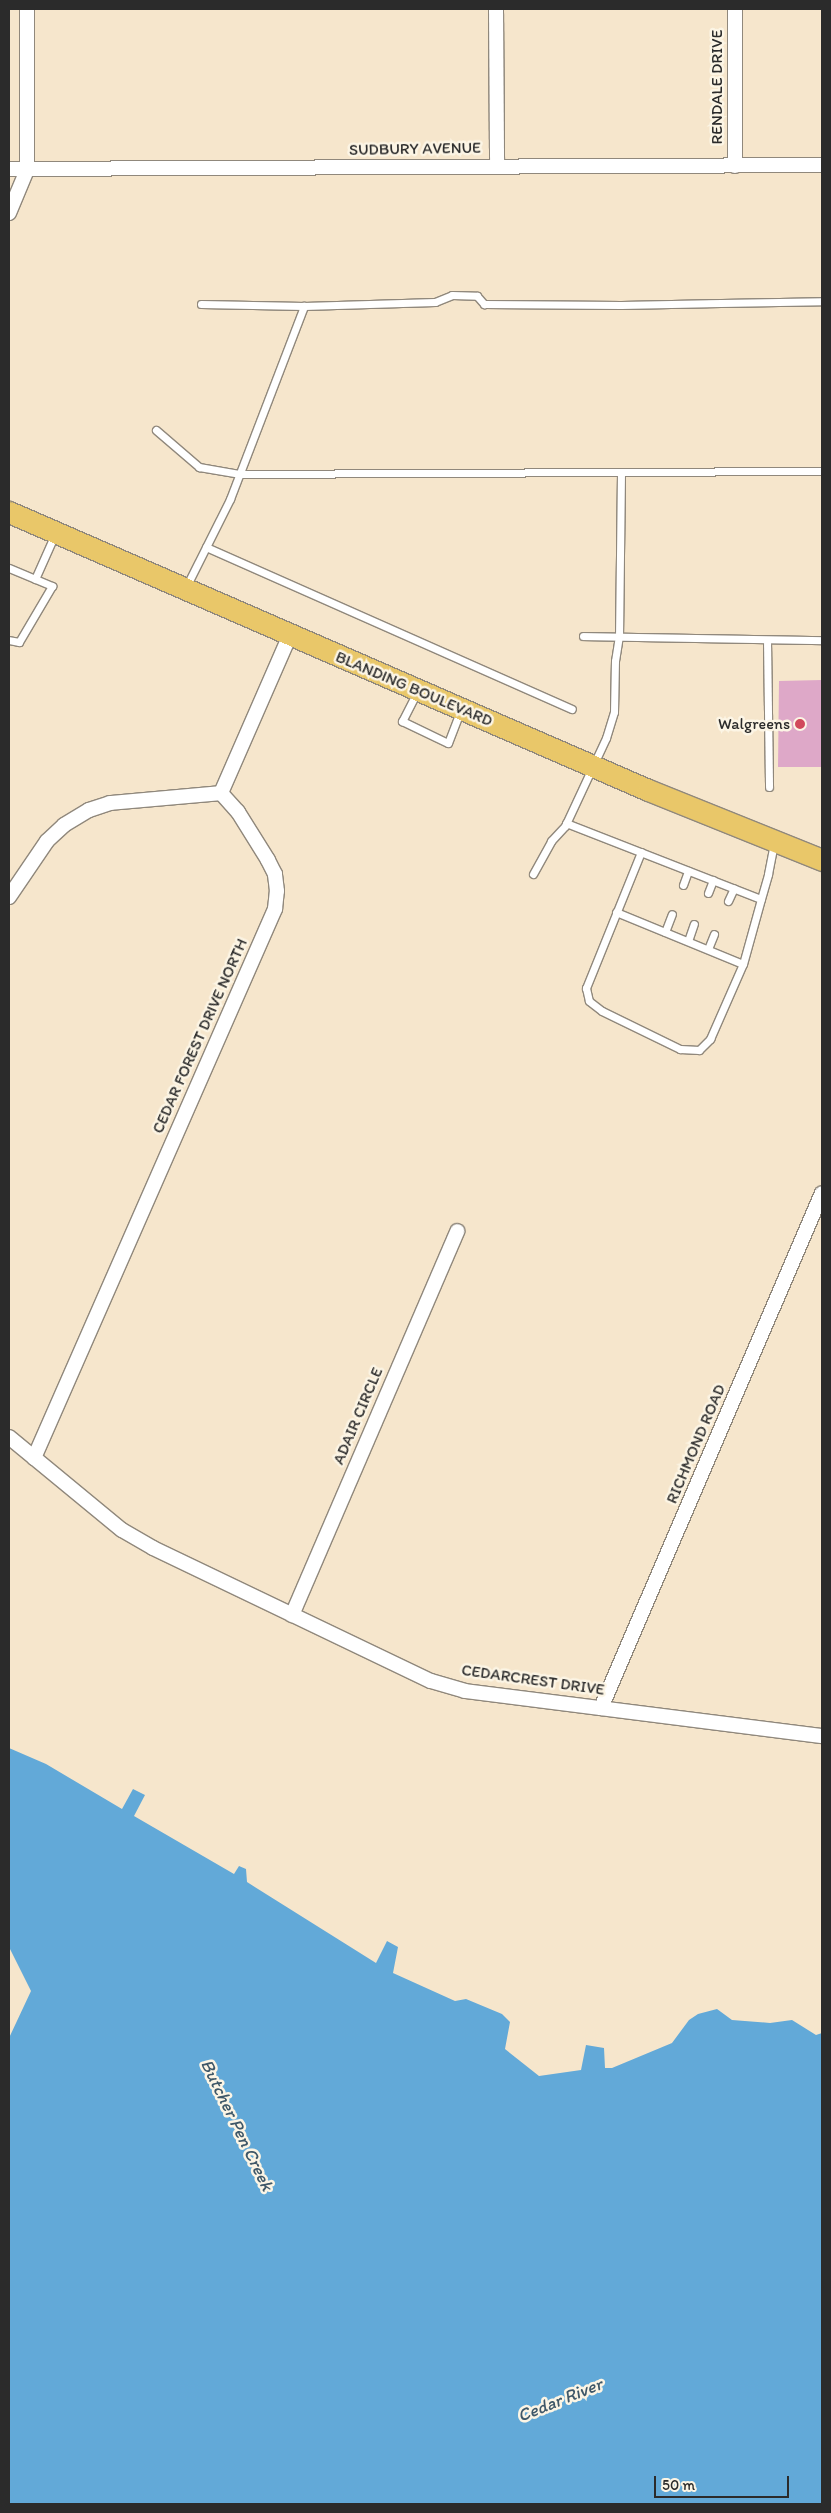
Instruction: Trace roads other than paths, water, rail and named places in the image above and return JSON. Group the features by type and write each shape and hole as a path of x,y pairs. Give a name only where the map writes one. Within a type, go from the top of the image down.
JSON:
{"main road":[{"name":"BLANDING BOULEVARD","path":"9,512 593,766 822,860"}],"street":[{"path":"9,213 27,170 27,9"},
{"path":"496,9 497,166"},
{"name":"RENDALE DRIVE","path":"735,9 735,166"},
{"name":"SUDBURY AVENUE","path":"9,169 822,165"},
{"path":"9,897 47,841 64,825 89,810 110,803 221,793 290,635"},
{"name":"CEDAR FOREST DRIVE NORTH","path":"34,1458 274,909 277,892 275,874 238,812 221,793"},
{"name":"RICHMOND ROAD","path":"601,1708 822,1193"},
{"name":"ADAIR CIRCLE","path":"292,1615 457,1231"},
{"name":"CEDARCREST DRIVE","path":"9,1437 122,1530 154,1548 431,1681 465,1691 822,1736"}],"lane":[{"path":"201,304 304,306 436,302 452,295 478,296 484,304 621,305 822,301"},
{"path":"185,589 240,474 304,306"},
{"path":"156,430 199,468 240,474 822,471"},
{"path":"533,874 551,841 566,823 593,766 614,712 615,660 619,637 620,472"},
{"path":"35,579 56,532"},
{"path":"206,547 572,709"},
{"path":"9,568 52,586 19,642 9,640"},
{"path":"583,636 822,640"},
{"path":"767,640 769,788"},
{"path":"418,690 402,721 448,743 462,709"},
{"path":"566,823 761,899"},
{"path":"641,852 586,988 589,1001 602,1012 680,1049 699,1050 710,1039 743,964 768,874 774,841"},
{"path":"683,885 688,871"},
{"path":"708,893 712,880"},
{"path":"728,901 734,888"},
{"path":"616,912 743,964"},
{"path":"665,932 672,914"},
{"path":"688,941 694,924"},
{"path":"708,949 714,934"}],"water":[{"path":"9,1748 46,1764 122,1809 133,1789 145,1795 134,1816 234,1874 239,1866 246,1869 247,1882 376,1963 387,1941 398,1947 393,1973 455,2001 466,1999 502,2014 510,2022 505,2049 539,2076 581,2070 586,2045 604,2048 605,2068 612,2068 672,2043 689,2020 698,2014 717,2009 732,2020 770,2023 792,2020 816,2035 822,2033 822,2504 9,2504 9,2038 31,1991 9,1947"}],"place":[{"name":"Walgreens","path":"800,724"}],"water label":[{"name":"Butcher Pen Creek","path":"237,2125"},
{"name":"Cedar River","path":"560,2400"}]}
